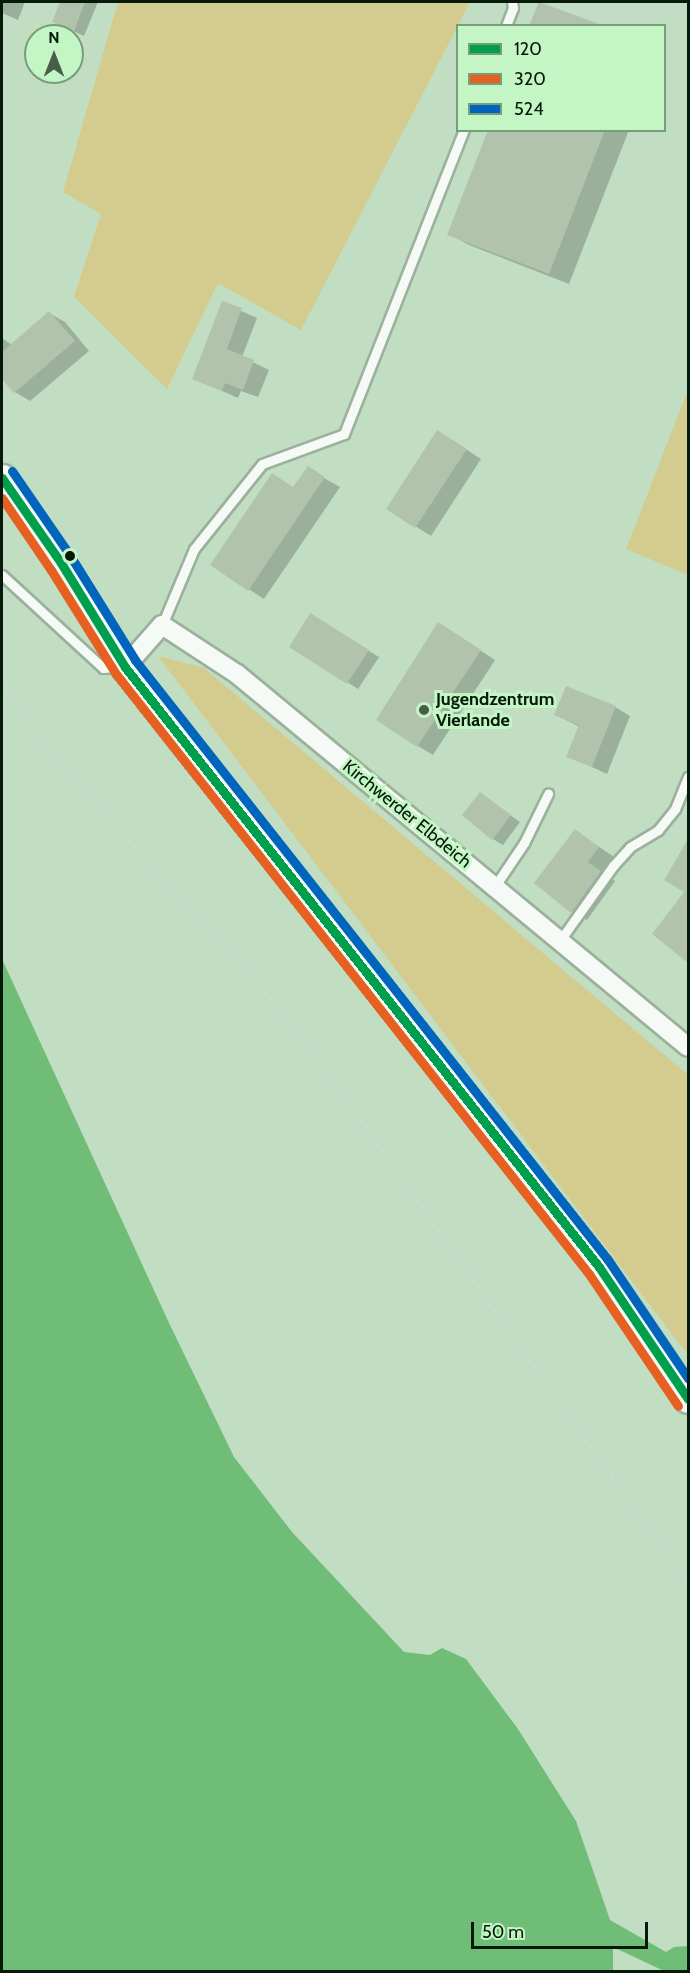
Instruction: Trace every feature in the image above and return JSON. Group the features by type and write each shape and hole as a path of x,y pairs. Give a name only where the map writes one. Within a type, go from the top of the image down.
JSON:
{"street":[{"path":"2,478 61,563 125,667 599,1267 688,1400"},
{"path":"125,667 162,625"},
{"name":"Kirchwerder Elbdeich","path":"162,625 237,674 561,939 688,1047"}],"lane":[{"path":"507,24 513,8 512,2"},
{"path":"162,625 194,549 262,464 344,434 463,132"},
{"path":"2,575 103,668 125,667"},
{"path":"561,939 613,866 630,847 658,830 675,809 688,777"},
{"path":"495,886 524,843 548,794"}],"path":[{"path":"2,680 53,758 282,1010 688,1584"}],"shaded area":[{"path":"118,2 470,2 459,24 456,24 456,29 301,330 218,283 167,389 74,297 101,214 63,192"},
{"path":"688,390 688,575 626,549"},
{"path":"158,656 204,668 688,1075 688,1355"},
{"path":"2,959 169,1323 234,1457 292,1532 404,1652 430,1655 442,1648 466,1659 518,1729 576,1821 610,1920 666,1952 674,1947 688,1946 688,1971 664,1971 613,1947 613,1972 2,1971"}],"building":[{"path":"60,2 85,2 77,24 52,22"},
{"path":"539,2 599,24 530,24"},
{"path":"487,132 604,132 549,274 447,235"},
{"path":"222,301 242,308 227,349 254,360 243,390 225,383 222,391 192,379"},
{"path":"49,311 75,341 14,393 2,379 2,352"},
{"path":"437,430 467,449 415,528 386,509"},
{"path":"308,466 325,477 248,591 210,565 272,473 293,487"},
{"path":"310,613 369,650 347,684 289,647"},
{"path":"438,622 481,650 417,747 376,720"},
{"path":"566,686 616,706 592,767 566,757 579,725 554,715"},
{"path":"480,792 511,815 492,840 462,815"},
{"path":"575,829 599,847 588,862 601,871 571,913 534,883"},
{"path":"688,839 688,963 652,934 684,892 664,880"}],"transit line":[{"name":"524","path":"12,471 71,557 135,660 608,1260 688,1378"},
{"name":"120","path":"2,478 61,563 125,667 599,1267 688,1399"},
{"name":"320","path":"2,498 51,570 116,674 589,1274 678,1406"}],"place":[{"name":"Jugendzentrum Vierlande","path":"424,710"}]}
